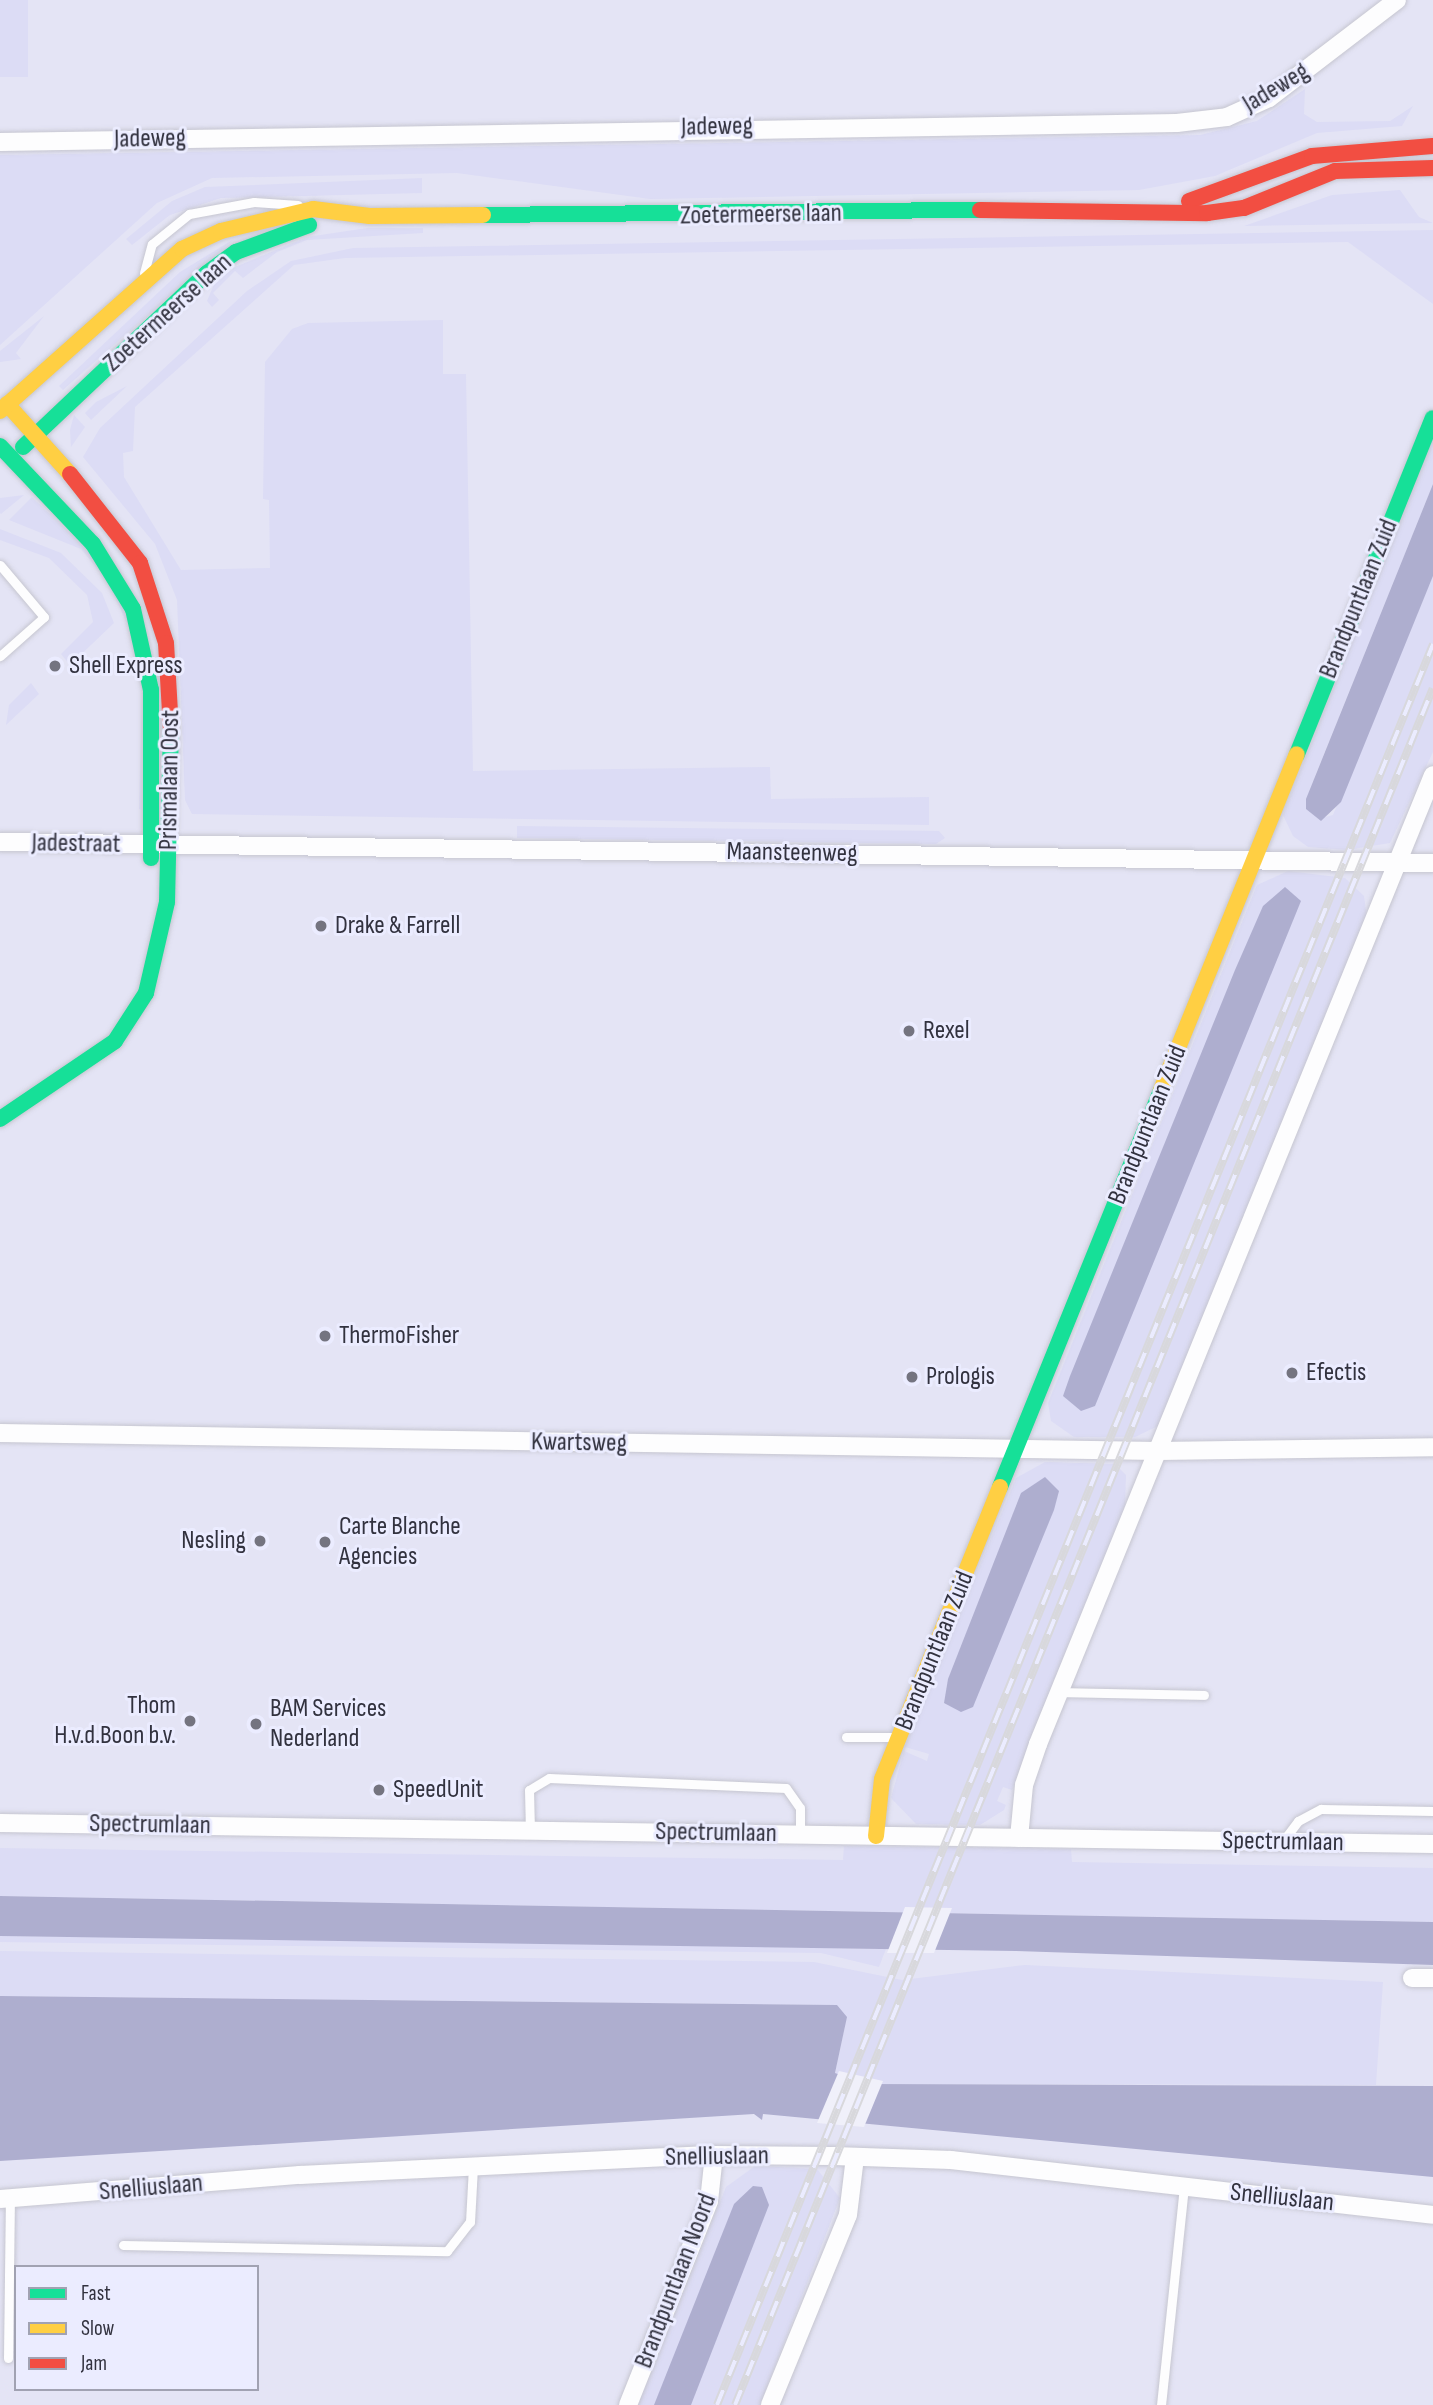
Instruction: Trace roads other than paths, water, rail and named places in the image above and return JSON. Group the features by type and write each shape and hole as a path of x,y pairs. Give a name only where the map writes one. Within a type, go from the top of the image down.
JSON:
{"street":[{"name":"Jadeweg","path":"0,142 1177,123 1227,117 1269,98 1397,0"},
{"name":"Zoetermeerse laan","path":"1151,208 1219,195 1312,156 1433,146"},
{"name":"Zoetermeerse laan","path":"2,404 142,278 221,231 313,209 370,216 1151,208 1223,213 1335,172 1433,167"},
{"name":"Zoetermeerse laan","path":"6,465 35,435 236,252 315,224 370,216"},
{"name":"Prismalaan Oost","path":"0,1119 115,1041 146,993 157,957 160,846 172,692 154,598 116,524 35,435 2,404"},
{"name":"Brandpuntlaan Zuid","path":"876,1836 879,1790 1433,418"},
{"name":"Prismalaan Oost","path":"0,446 6,465 93,544 133,609 150,690 160,846"},
{"path":"1019,1838 1024,1785 1060,1692 1433,775"},
{"name":"Jadestraat","path":"0,842 160,846"},
{"name":"Maansteenweg","path":"160,846 1433,863"},
{"name":"Kwartsweg","path":"0,1433 1017,1450 1433,1448"},
{"name":"Spectrumlaan","path":"0,1823 1433,1844"},
{"path":"1412,1978 1433,1978"},
{"name":"Snelliuslaan","path":"5,2199 473,2167 714,2155 951,2160 1433,2215"},
{"name":"Brandpuntlaan Noord","path":"628,2405 705,2213 714,2155"},
{"path":"770,2405 848,2215 855,2157"}],"lane":[{"name":"Zoetermeerse laan","path":"142,278 152,244 189,214 264,201 313,209"},
{"path":"0,565 44,617 0,656"},
{"path":"1060,1692 1204,1695"},
{"path":"846,1737 900,1737"},
{"path":"530,1830 529,1790 549,1778 786,1788 800,1808 800,1835"},
{"path":"1283,1842 1298,1821 1321,1809 1433,1811"},
{"path":"123,2245 447,2251 470,2222 473,2167"},
{"path":"1161,2405 1184,2187"},
{"path":"5,2199 8,2358"}],"railway":[{"path":"717,2405 1433,644"},
{"path":"735,2405 1433,688"}],"place":[{"name":"Shell Express","path":"55,666"},
{"name":"Drake & Farrell","path":"321,926"},
{"name":"Rexel","path":"909,1031"},
{"name":"ThermoFisher","path":"325,1336"},
{"name":"Efectis","path":"1292,1373"},
{"name":"Prologis","path":"912,1377"},
{"name":"Nesling","path":"260,1541"},
{"name":"Carte Blanche Agencies","path":"325,1542"},
{"name":"Thom H.v.d.Boon b.v.","path":"190,1721"},
{"name":"BAM Services Nederland","path":"256,1724"},
{"name":"SpeedUnit","path":"379,1790"}]}
